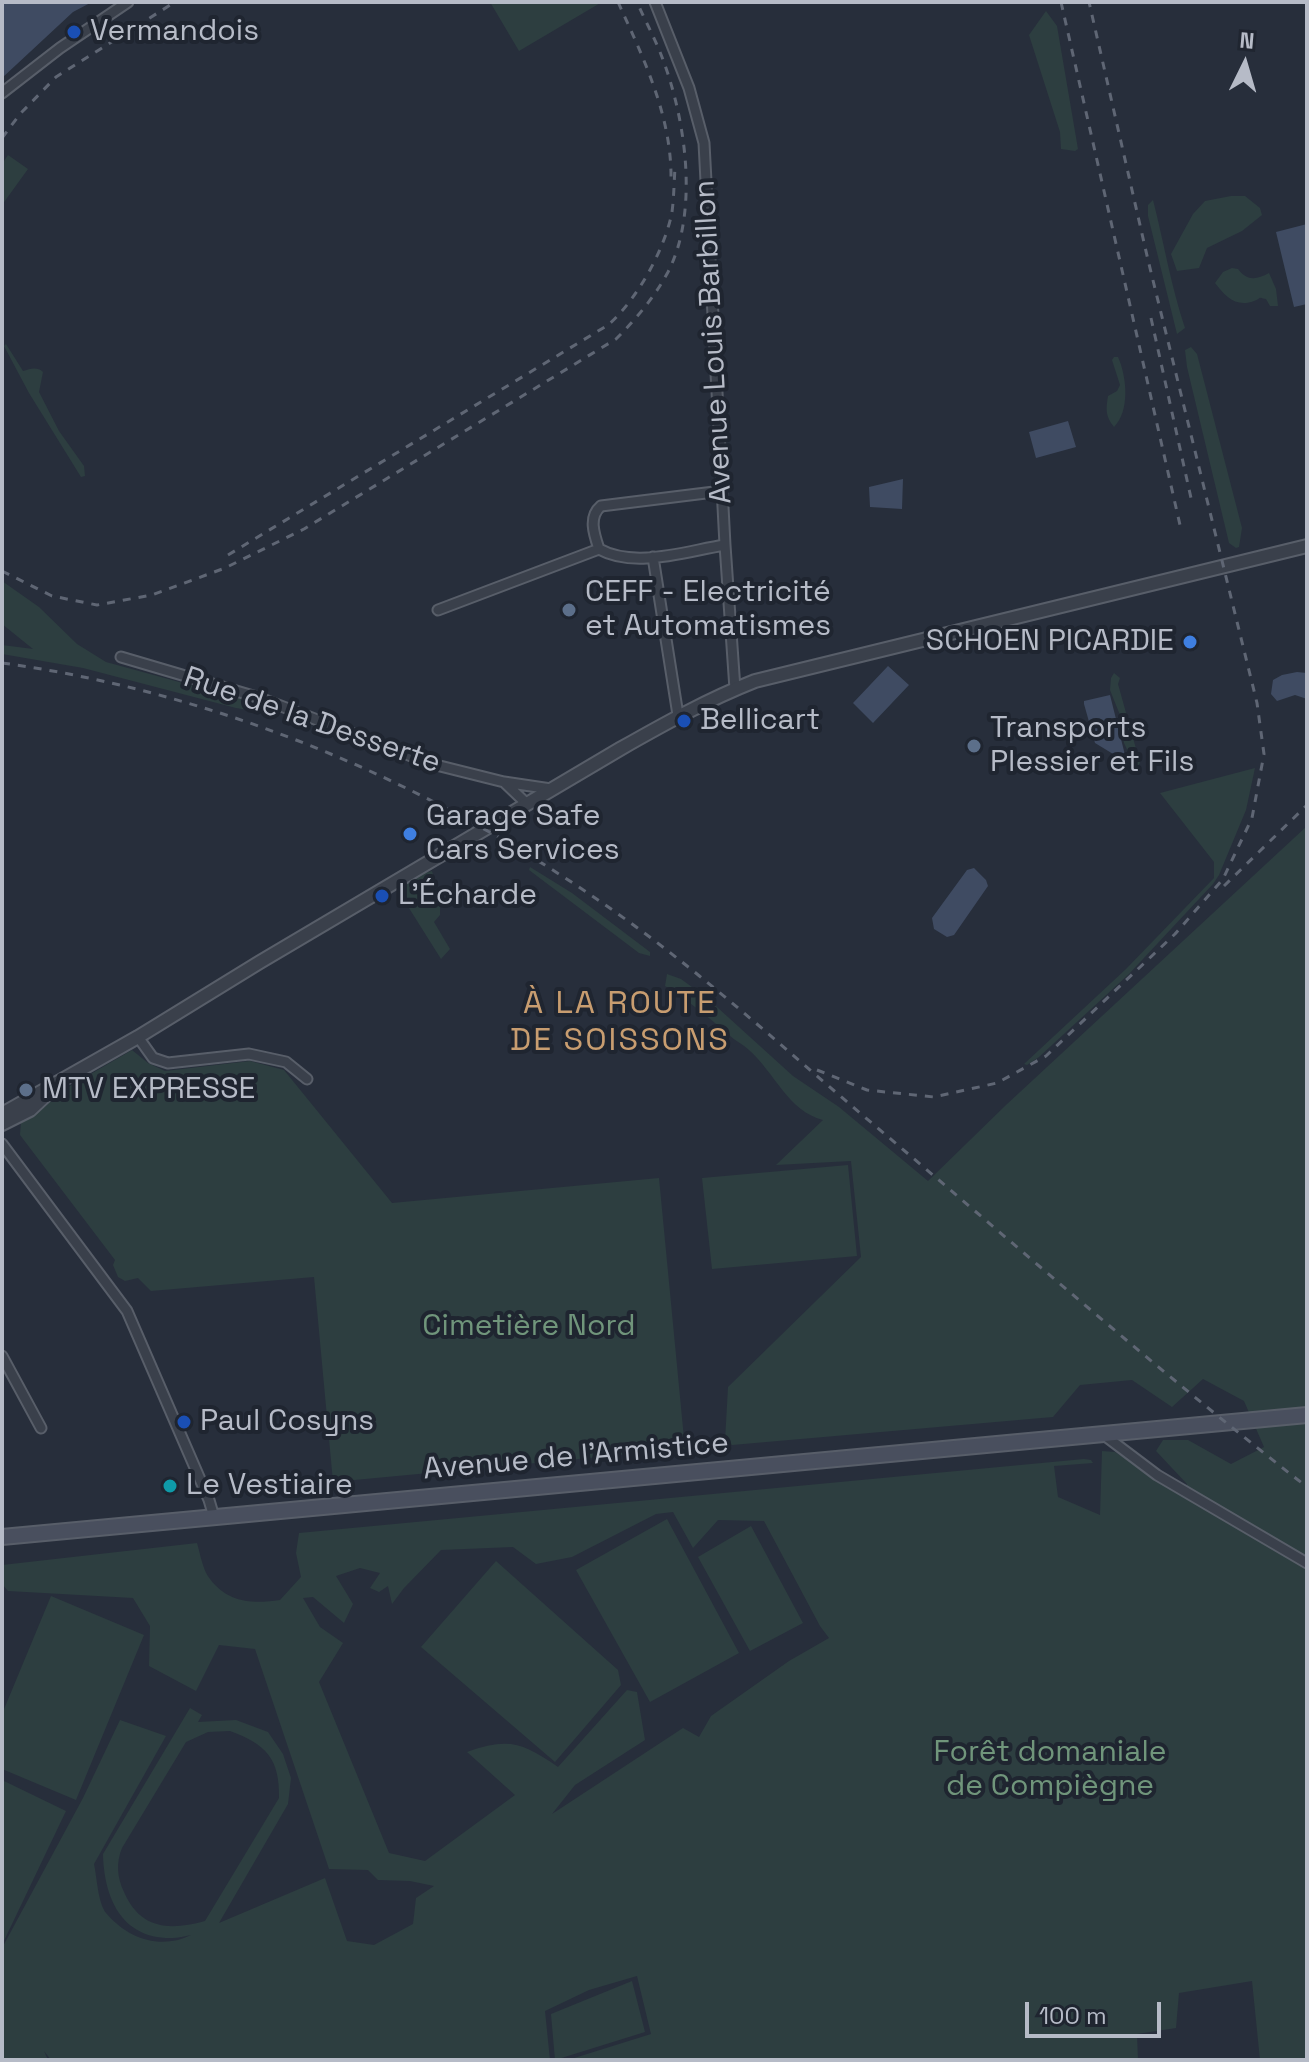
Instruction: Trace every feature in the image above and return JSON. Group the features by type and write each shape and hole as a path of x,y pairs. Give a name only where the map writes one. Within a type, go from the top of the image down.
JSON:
{"main road":[{"name":"Avenue de l'Armistice","path":"2,1537 1307,1415"}],"street":[{"path":"2,93 60,48 128,2"},
{"name":"Avenue Louis Barbillon","path":"655,2 689,88 704,143 735,689"},
{"path":"722,491 601,506 595,511 593,520 599,549 612,557 653,557 725,545"},
{"path":"2,1114 138,1037 678,715 735,689 755,681 1307,546"},
{"path":"438,610 599,549"},
{"path":"653,557 678,715"},
{"name":"Rue de la Desserte","path":"121,657 260,698 432,764 504,782 551,789"},
{"name":"Rue de la Desserte","path":"504,782 527,804"},
{"path":"138,1037 153,1058 168,1063 249,1054 286,1062 302,1076"},
{"path":"2,1124 30,1110 55,1083"},
{"path":"2,1144 127,1311 214,1517"},
{"path":"2,1356 41,1428"},
{"path":"1104,1435 1157,1475 1307,1563"}],"green space":[{"path":"490,2 602,2 519,51"},
{"path":"1046,11 1057,26 1078,149 1075,151 1061,149 1060,132 1029,35"},
{"path":"8,155 28,169 2,205 2,164"},
{"path":"1245,196 1260,208 1262,215 1242,231 1207,248 1199,268 1177,271 1171,254 1193,214 1205,201"},
{"path":"1153,200 1185,328 1177,334 1148,216 1148,205"},
{"path":"1232,268 1252,278 1269,273 1276,289 1278,306 1270,306 1266,299 1242,303 1227,296 1215,283 1223,272"},
{"path":"6,344 23,371 36,369 43,372 39,392 59,431 84,466 85,476 81,477 29,393 4,346"},
{"path":"1191,347 1197,354 1242,528 1239,547 1236,548 1229,543 1187,367 1185,350"},
{"path":"1118,357 1121,365 1125,403 1114,427 1107,409 1108,396 1120,385 1112,360"},
{"path":"2,581 39,607 77,644 106,662 245,700 259,708 254,711 236,708 83,668 2,654 2,645 33,649 2,624"},
{"path":"1114,673 1120,678 1118,684 1140,763 1136,769 1124,743 1120,715 1110,690"},
{"path":"1255,768 1246,810 1213,884 1129,974 1039,1057 1024,1064 1126,969 1214,878 1214,862 1160,793"},
{"name":"Forêt domaniale de Compiègne","path":"1307,826 1307,2060 1260,2060 1252,1981 1179,1993 1176,2028 1137,2034 1138,2060 568,2060 651,2034 637,1976 589,1990 545,2011 550,2060 51,2060 44,2051 48,2060 2,2060 2,1948 83,1798 120,1720 166,1736 94,1864 103,1909 124,1930 146,1939 168,1942 191,1935 174,1938 154,1936 128,1923 112,1900 103,1854 190,1708 202,1715 198,1722 236,1720 268,1732 283,1754 291,1778 288,1804 219,1923 325,1878 347,1941 374,1945 413,1924 416,1898 434,1886 410,1881 378,1880 368,1870 329,1869 255,1649 219,1645 196,1691 149,1666 150,1626 133,1598 8,1591 2,1584 2,1565 197,1543 205,1571 217,1587 242,1600 270,1601 280,1600 301,1577 296,1553 299,1533 1084,1459 1093,1463 1054,1466 1058,1497 1100,1515 1102,1451 1115,1452 1182,1493 1187,1484 1156,1451 1163,1440 1188,1440 1231,1464 1264,1447 1244,1401 1203,1379 1172,1407 1132,1380 1080,1385 1053,1417 732,1445 725,1441 728,1387 861,1257 851,1161 776,1165 823,1120 791,1100 747,1048 665,986 667,974 681,979 707,998 793,1076 839,1107 928,1181","holes":["673,1512 693,1548 718,1520 764,1521 829,1638 789,1661 711,1716 699,1737 683,1728 552,1814 575,1785 645,1740 637,1692 627,1690 558,1767 535,1752 515,1745 494,1745 467,1752 515,1795 425,1861 389,1853 319,1682 343,1643 320,1627 303,1598 313,1597 344,1623 353,1604 336,1576 360,1568 380,1573 370,1588 379,1592 388,1586 392,1604 441,1550 513,1547 536,1564 572,1557 656,1514","230,1731 253,1741 268,1755 277,1773 279,1798 205,1921 168,1926 147,1920 131,1904 120,1881 118,1870 122,1848 186,1742 208,1732"]},
{"path":"530,867 572,893 650,952 650,956 639,953 529,870"},
{"path":"432,871 440,899 440,915 434,922 450,949 441,959 397,889 417,875"},
{"name":"Cimetière Nord","path":"132,1050 165,1071 250,1061 284,1070 392,1203 659,1178 685,1449 333,1482 314,1277 151,1291 138,1278 125,1281 118,1277 113,1265 115,1260 20,1135 21,1121 42,1109 46,1100"},
{"path":"848,1165 857,1256 712,1269 702,1178"},
{"path":"667,1519 739,1653 650,1702 576,1570"},
{"path":"751,1526 803,1623 750,1651 698,1557"},
{"path":"496,1561 618,1670 621,1685 555,1762 421,1647"},
{"path":"51,1596 144,1635 76,1800 2,1769 2,1714"},
{"path":"2,1780 66,1811 2,1945"},
{"path":"632,1981 645,2032 555,2060 551,2014"}],"water":[{"path":"2,2 92,2 73,12 2,78"},
{"path":"1307,224 1307,304 1294,307 1276,232"},
{"path":"1068,421 1076,447 1036,458 1029,432"},
{"path":"903,479 902,509 870,507 869,487"},
{"path":"888,666 909,685 873,723 853,703"},
{"path":"1297,672 1307,673 1307,699 1295,695 1277,701 1271,694 1273,680"},
{"path":"1110,695 1126,759 1123,760 1095,743 1084,704 1084,701"},
{"path":"974,868 988,886 954,935 947,937 934,929 932,918 967,870"}],"railway":[{"path":"2,138 20,114 56,77 175,2"},
{"path":"618,2 662,111 671,180"},
{"path":"2,571 52,596 97,605 152,595 225,568 304,529 616,339 644,308 668,272 678,247 686,191 682,133 676,104 660,52 637,2"},
{"path":"1061,2 1180,525"},
{"path":"817,1070 867,1090 934,1097 997,1083 1046,1056 1175,934 1223,879 1252,818 1264,754 1257,703 1148,260 1089,2"},
{"path":"228,555 608,325 639,288 663,242 672,212 675,168"},
{"path":"1151,318 1191,498"},
{"path":"2,663 90,678 177,700 262,727 346,760 427,799 506,842 582,889 707,982 1137,1349 1307,1487"},
{"path":"1224,886 1307,805"}],"place":[{"name":"Vermandois","path":"74,32"},
{"name":"CEFF - Electricité et Automatismes","path":"569,610"},
{"name":"SCHOEN PICARDIE","path":"1190,642"},
{"name":"Bellicart","path":"684,721"},
{"name":"Transports Plessier et Fils","path":"974,746"},
{"name":"Garage Safe Cars Services","path":"410,834"},
{"name":"L'Écharde","path":"382,896"},
{"name":"MTV EXPRESSE","path":"26,1090"},
{"name":"Paul Cosyns","path":"184,1422"},
{"name":"Le Vestiaire","path":"170,1486"}],"district":[{"name":"À LA ROUTE DE SOISSONS","path":"620,1022"}]}
